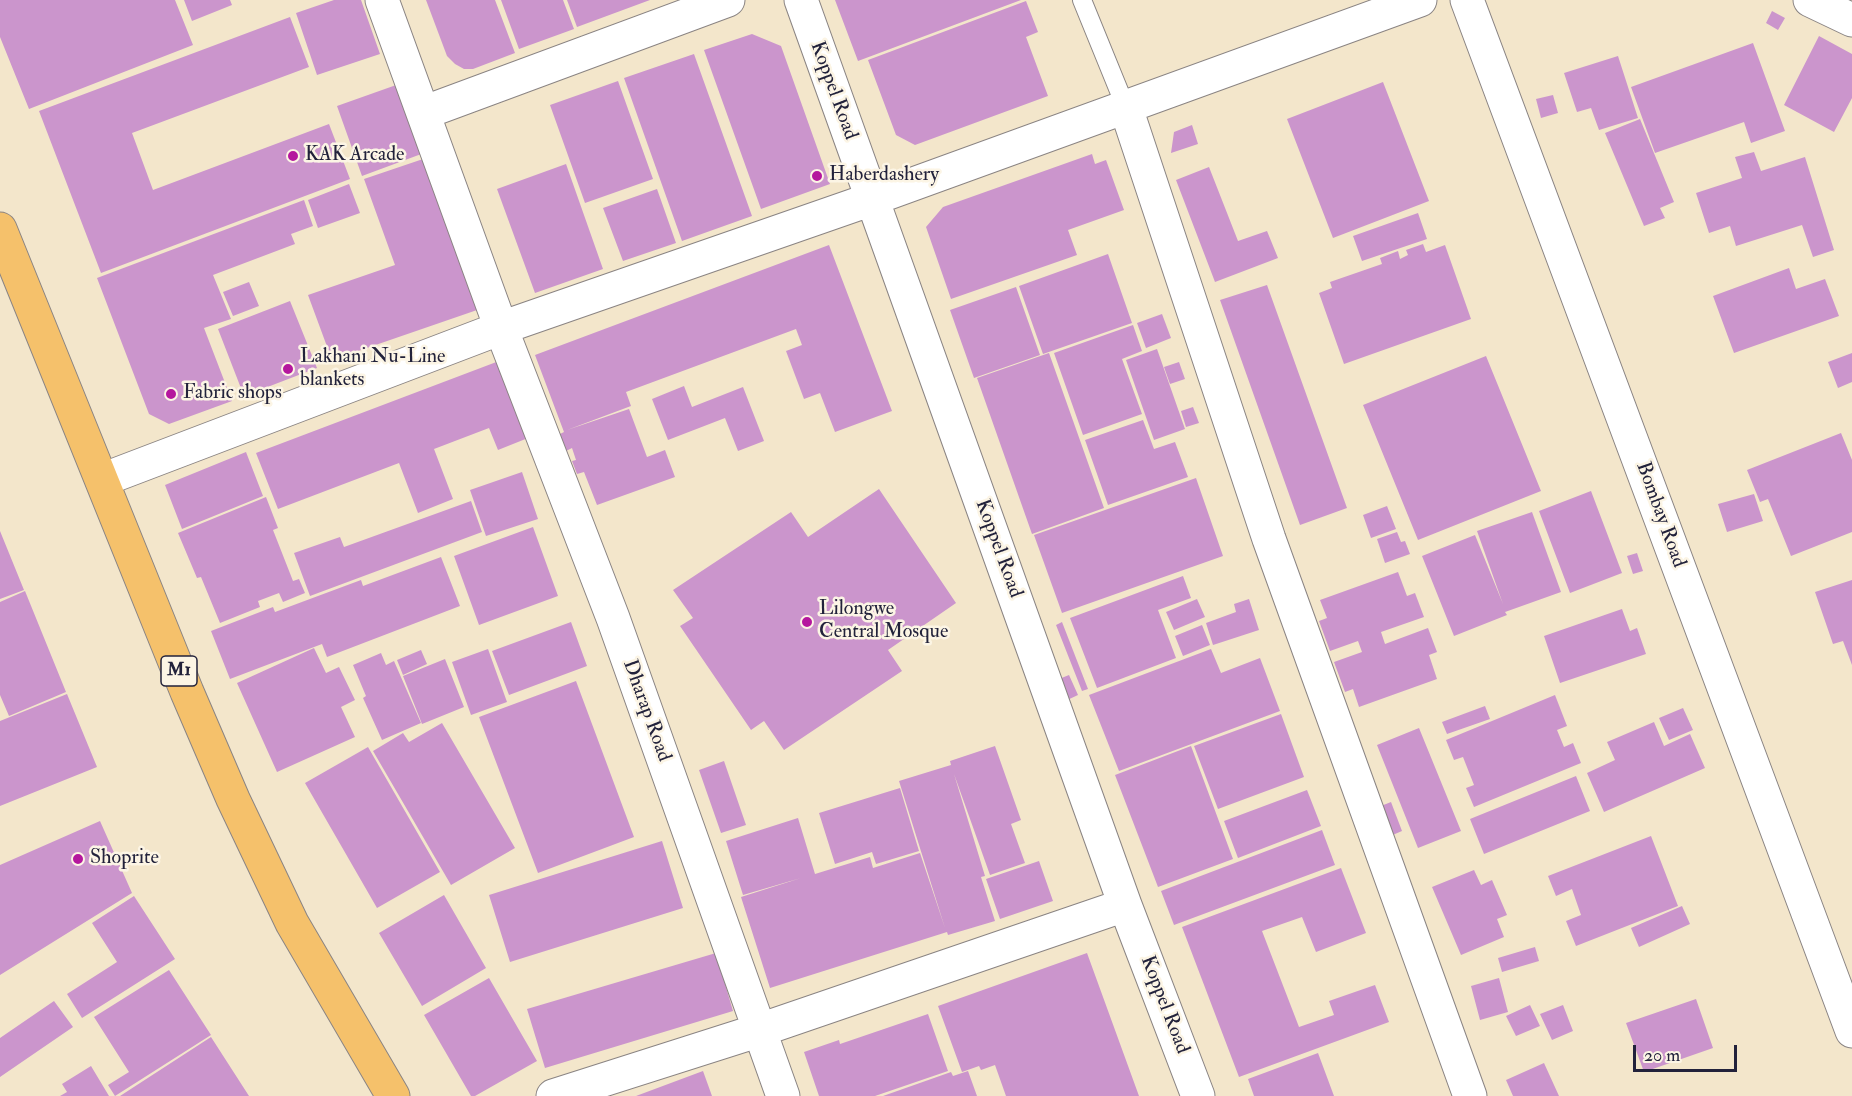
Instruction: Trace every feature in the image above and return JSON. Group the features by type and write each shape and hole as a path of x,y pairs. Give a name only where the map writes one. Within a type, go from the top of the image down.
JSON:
{"highway":[{"name":"M1","path":"0,229 187,692 233,799 292,922 393,1096"}],"street":[{"name":"Dharap Road","path":"382,0 501,328 613,618 783,1096"},
{"path":"423,113 728,0"},
{"name":"Koppel Road","path":"801,0 1125,905 1198,1096"},
{"path":"102,480 501,328 872,199 1420,0"},
{"name":"Bombay Road","path":"1467,0 1852,1031"},
{"path":"1810,0 1852,21"},
{"path":"1125,108 1269,539 1470,1096"},
{"path":"553,1096 760,1030 1125,905"}],"lane":[{"path":"1082,0 1125,108"}],"building":[{"path":"0,0 175,0 193,45 29,109 0,37"},
{"path":"184,0 230,0 232,5 192,21"},
{"path":"334,0 361,0 380,54 317,75 296,13"},
{"path":"426,0 495,0 515,53 473,69 464,69 455,64 447,56"},
{"path":"501,0 563,0 574,29 519,49"},
{"path":"567,0 650,0 577,27"},
{"path":"835,0 1021,0 858,61"},
{"path":"1026,1 1038,32 1026,37 1048,96 915,145 896,135 868,60"},
{"path":"1772,11 1785,18 1778,30 1766,23"},
{"name":"KAK Arcade","path":"290,17 309,67 132,133 153,190 329,124 350,179 101,273 39,111"},
{"path":"752,34 781,46 830,184 761,209 704,50"},
{"path":"1819,36 1852,54 1852,98 1834,132 1784,105"},
{"path":"1753,43 1785,131 1751,143 1744,122 1655,153 1631,87"},
{"path":"694,54 752,216 682,241 624,78"},
{"path":"1618,56 1638,118 1599,130 1591,108 1577,112 1564,73"},
{"path":"618,81 653,179 585,203 550,105"},
{"path":"1383,82 1429,201 1333,238 1287,119"},
{"path":"399,84 424,153 362,176 337,106"},
{"path":"1553,95 1558,113 1541,118 1536,99"},
{"path":"1640,119 1674,202 1660,208 1665,218 1644,226 1605,133"},
{"path":"1192,125 1198,144 1171,153 1174,132"},
{"path":"1754,152 1761,171 1805,157 1834,250 1813,257 1802,225 1736,246 1730,226 1709,233 1696,193 1742,178 1735,157"},
{"path":"1092,154 1095,164 1106,160 1124,210 1068,230 1077,255 951,299 926,227 943,207"},
{"path":"426,158 480,309 332,360 308,295 395,265 364,179"},
{"path":"566,164 603,269 535,293 497,189"},
{"path":"1209,167 1238,241 1267,231 1278,258 1215,282 1176,180"},
{"path":"349,184 360,213 318,228 308,200"},
{"path":"657,189 676,243 623,261 603,208"},
{"path":"304,200 313,226 291,234 295,244 213,275 231,319 204,328 232,401 169,424 149,414 97,278"},
{"path":"1418,213 1427,239 1362,261 1353,236"},
{"path":"1423,244 1426,252 1445,245 1471,319 1344,364 1319,293 1332,288 1330,282 1382,264 1380,258 1398,251 1400,259 1408,255 1406,250"},
{"path":"829,245 892,411 835,432 820,393 804,399 786,351 802,345 796,329 626,392 631,406 567,430 629,409 647,457 665,450 675,477 597,505 584,472 577,474 572,461 576,460 572,448 566,451 560,434 564,432 535,355"},
{"path":"1108,254 1132,323 1043,354 1019,286"},
{"path":"1789,268 1796,289 1825,279 1839,316 1734,353 1713,296"},
{"path":"249,282 259,306 233,316 223,292"},
{"path":"1267,285 1347,508 1300,525 1220,300"},
{"path":"1016,287 1040,355 974,378 950,310"},
{"path":"290,301 317,368 244,396 218,329"},
{"path":"1162,314 1171,338 1146,348 1137,323"},
{"path":"1133,325 1142,351 1122,359 1142,414 1083,435 1054,353"},
{"path":"1157,349 1185,429 1154,440 1126,360"},
{"path":"1049,353 1104,508 1032,534 977,378"},
{"path":"1852,353 1852,382 1838,388 1828,362"},
{"path":"1486,356 1541,491 1418,540 1363,405"},
{"path":"499,361 528,438 498,450 489,428 434,449 453,499 418,513 399,463 278,509 256,453"},
{"path":"1179,362 1185,379 1170,384 1164,367"},
{"path":"684,386 692,407 743,387 764,441 738,451 725,418 668,440 652,399"},
{"path":"1193,407 1199,423 1186,427 1181,411"},
{"path":"1143,420 1154,449 1175,442 1188,477 1108,505 1085,440"},
{"path":"1841,433 1852,460 1852,532 1791,556 1768,499 1760,502 1747,470"},
{"path":"246,452 263,496 182,529 165,485"},
{"path":"522,472 538,519 486,536 470,490"},
{"path":"1196,478 1223,556 1062,613 1034,535"},
{"name":"Lilongwe Central Mosque","path":"879,489 956,603 888,650 902,671 784,750 764,721 751,730 680,626 693,618 673,590 791,512 808,537"},
{"path":"1591,491 1622,573 1570,593 1539,511"},
{"path":"1754,494 1763,521 1727,532 1718,504"},
{"path":"266,497 278,528 273,530 293,581 299,579 305,593 283,602 279,593 258,601 260,607 220,623 201,577 197,578 178,533"},
{"path":"471,501 482,532 310,596 294,553 340,537 344,547"},
{"path":"1387,506 1396,529 1371,538 1363,515"},
{"path":"1532,512 1561,592 1505,612 1507,615 1454,636 1422,556 1475,535 1503,604 1477,531"},
{"path":"533,527 558,596 479,625 454,556"},
{"path":"0,531 24,590 0,599"},
{"path":"1397,532 1401,542 1405,541 1410,554 1385,563 1377,539"},
{"path":"1637,553 1643,571 1633,574 1627,556"},
{"path":"441,557 460,606 327,657 322,644 230,679 211,631 273,607 275,612 361,580 363,586"},
{"path":"1398,572 1407,596 1415,593 1424,617 1381,632 1385,644 1428,628 1437,652 1429,655 1437,679 1359,707 1353,689 1345,692 1334,662 1362,652 1358,641 1330,651 1319,621 1327,618 1320,600"},
{"path":"1183,576 1191,598 1158,610 1176,658 1097,688 1070,618"},
{"path":"1852,580 1852,665 1843,641 1833,644 1815,592"},
{"path":"25,591 66,692 9,716 0,695 0,602"},
{"path":"1197,599 1205,617 1174,630 1166,612"},
{"path":"1249,599 1259,630 1213,645 1206,623 1236,612 1234,604"},
{"path":"1622,609 1630,631 1637,628 1646,654 1560,683 1544,636"},
{"path":"571,622 587,666 509,695 492,651"},
{"path":"1062,622 1088,689 1082,691 1056,625"},
{"path":"1202,625 1210,645 1183,656 1175,636"},
{"path":"314,648 326,673 339,667 355,700 341,707 355,737 277,772 237,683"},
{"path":"488,649 507,702 471,715 452,662"},
{"path":"1211,649 1221,673 1260,658 1280,711 1119,771 1089,695"},
{"path":"421,650 427,664 403,675 397,660"},
{"path":"381,653 386,665 394,661 421,723 382,740 363,698 366,696 353,665"},
{"path":"445,659 464,707 422,724 403,676"},
{"path":"1069,675 1078,695 1063,702 1054,681"},
{"path":"576,681 634,837 538,873 479,717"},
{"path":"67,694 97,767 0,806 0,721"},
{"path":"1555,695 1567,726 1557,730 1564,747 1573,743 1581,763 1474,807 1466,788 1474,785 1463,757 1454,760 1446,740"},
{"path":"1485,706 1490,719 1447,734 1442,722"},
{"path":"1683,708 1693,730 1669,740 1659,718"},
{"path":"1281,714 1304,777 1218,809 1194,746"},
{"path":"1654,722 1664,746 1690,734 1705,768 1604,812 1587,773 1615,760 1607,742"},
{"path":"442,723 515,848 451,885 373,751 403,733 409,742"},
{"path":"1419,728 1461,831 1418,848 1377,745"},
{"path":"995,746 1021,820 1011,824 1025,863 990,875 954,774 985,876 981,877 995,921 948,935 947,932 770,988 741,897 801,878 743,895 726,841 798,818 815,874 870,857 873,868 920,853 945,928 899,781 951,765 950,761"},
{"path":"1191,746 1233,859 1158,887 1115,775"},
{"path":"368,747 440,872 377,908 305,783"},
{"path":"724,761 746,825 721,833 699,770"},
{"path":"1576,776 1590,811 1484,854 1470,819"},
{"path":"900,788 919,851 876,864 872,852 835,864 819,813"},
{"path":"1307,790 1321,826 1238,858 1224,821"},
{"path":"1391,802 1402,831 1388,837 1376,808"},
{"path":"100,821 132,893 0,975 0,865"},
{"path":"1322,830 1335,865 1174,925 1161,891"},
{"path":"1651,836 1678,906 1576,946 1566,921 1581,915 1572,889 1556,896 1548,876"},
{"path":"662,841 683,908 510,962 489,895"},
{"path":"1039,861 1053,901 1000,919 986,879"},
{"path":"1341,868 1366,933 1316,952 1302,917 1262,931 1299,1027 1334,1015 1329,1001 1375,985 1389,1022 1239,1077 1182,927"},
{"path":"1474,870 1481,885 1492,880 1507,915 1497,919 1504,937 1461,955 1432,887"},
{"path":"444,895 486,968 422,1006 379,933"},
{"path":"134,896 175,959 82,1018 67,994 117,962 92,923"},
{"path":"1682,906 1690,924 1639,947 1631,928"},
{"path":"1535,947 1539,961 1502,972 1498,958"},
{"path":"716,953 733,1011 545,1068 527,1009"},
{"path":"1087,953 1139,1096 1006,1096 995,1065 981,1070 979,1066 962,1072 938,1006"},
{"path":"169,970 211,1035 115,1096 108,1085 129,1072 94,1017"},
{"path":"489,978 537,1061 475,1096 471,1096 424,1015"},
{"path":"1499,978 1508,1012 1480,1020 1471,986"},
{"path":"1696,999 1713,1048 1644,1072 1626,1023"},
{"path":"54,1001 73,1027 0,1077 0,1038"},
{"path":"1530,1005 1540,1026 1516,1036 1506,1016"},
{"path":"1563,1005 1573,1031 1552,1040 1540,1014"},
{"path":"928,1014 948,1071 875,1096 819,1096 804,1052 839,1040 840,1044"},
{"path":"211,1037 249,1096 120,1096"},
{"path":"1318,1053 1334,1096 1254,1096 1248,1079"},
{"path":"1544,1063 1559,1096 1513,1096 1506,1080"},
{"path":"91,1066 109,1096 60,1096 67,1092 62,1084"},
{"path":"703,1071 712,1096 636,1096"},
{"path":"968,1071 977,1096 883,1096 951,1072 953,1076"}],"place":[{"name":"KAK Arcade","path":"293,156"},
{"name":"Haberdashery","path":"817,176"},
{"name":"Lakhani Nu-Line blankets","path":"288,369"},
{"name":"Fabric shops","path":"171,394"},
{"name":"Lilongwe Central Mosque","path":"807,622"},
{"name":"Shoprite","path":"78,859"}]}
